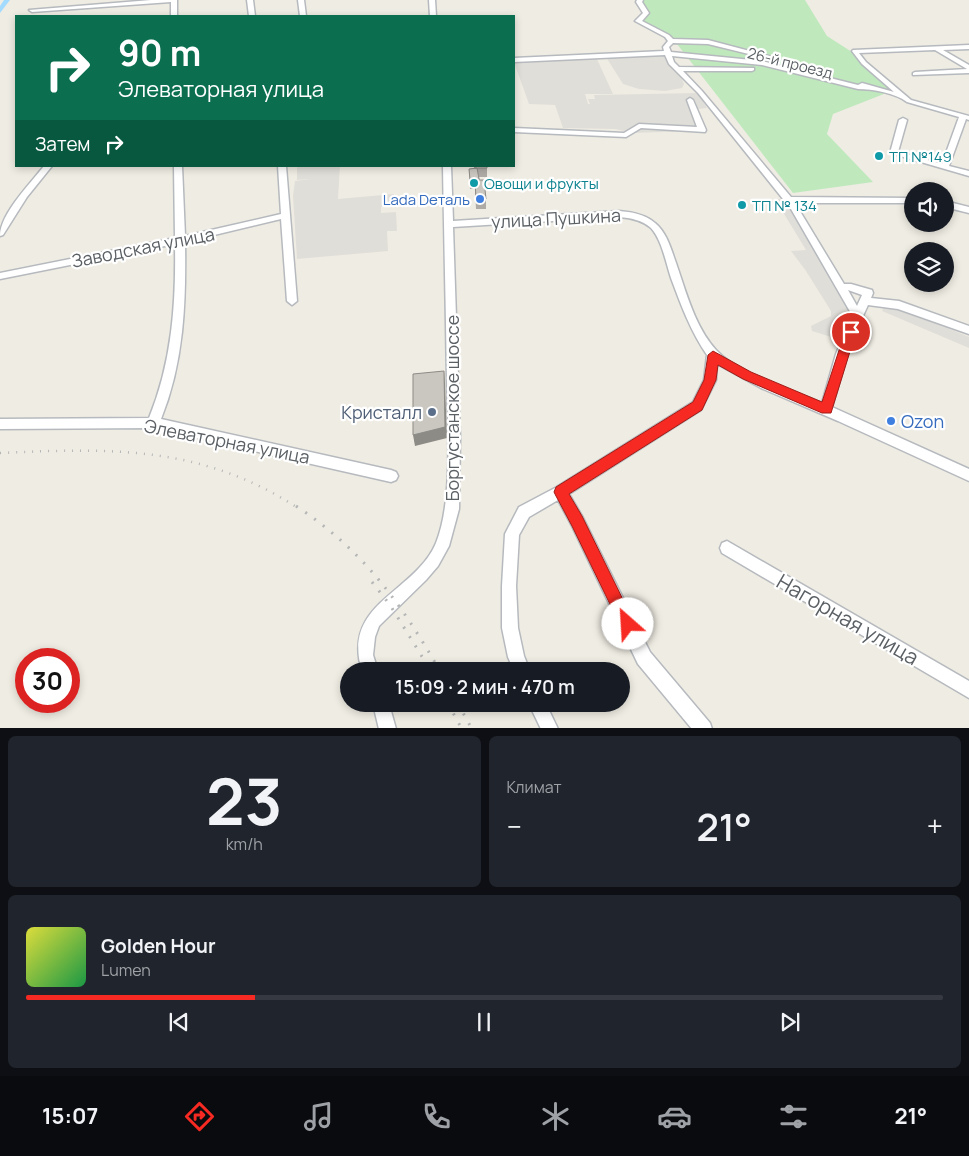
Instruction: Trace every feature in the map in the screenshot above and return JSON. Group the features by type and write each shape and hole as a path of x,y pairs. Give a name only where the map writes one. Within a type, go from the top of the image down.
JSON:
{"street":[{"path":"68,8 77,0"},
{"path":"32,10 174,0 174,15"},
{"path":"250,0 252,15"},
{"path":"301,0 303,15"},
{"path":"432,0 433,15"},
{"path":"640,0 639,2 646,13 638,21 667,36 671,41 666,47 671,63 700,92 789,200 857,315"},
{"name":"26-й проезд","path":"671,41 708,42 852,79 868,87 966,117"},
{"path":"908,100 864,63 855,51 969,47"},
{"path":"936,48 969,70"},
{"path":"515,60 668,52 694,57 773,66 858,87 868,87"},
{"path":"676,69 764,69 773,66"},
{"path":"915,74 969,70"},
{"path":"515,130 626,135 639,126 702,130 690,100"},
{"path":"945,167 966,117"},
{"path":"903,120 894,153 969,174"},
{"path":"0,232 24,196 47,167"},
{"path":"153,423 163,404 179,331 178,167"},
{"path":"282,167 292,301"},
{"name":"Боргустанское шоссе","path":"367,662 365,655 367,637 373,621 433,561 442,546 452,509 454,438 447,167"},
{"path":"789,200 904,200"},
{"path":"954,206 969,210"},
{"name":"улица Пушкина","path":"450,224 619,214 631,214 642,218 656,228 661,236 696,328 713,355 744,374 969,475"},
{"name":"Заводская улица","path":"0,276 179,240 286,216"},
{"path":"826,410 838,366 857,315 868,293 851,287 842,287"},
{"path":"865,301 899,305 969,330"},
{"path":"518,662 510,628 509,586 512,534 524,512 560,492 698,406 710,380 713,355"},
{"name":"Элеваторная улица","path":"0,424 153,423 391,476"},
{"path":"560,492 577,521 644,658 704,728"},
{"name":"Нагорная улица","path":"727,548 969,690"},
{"path":"383,712 388,728"},
{"path":"541,712 550,728"}],"shaded area":[{"path":"664,55 681,77 684,84 682,88 665,91 639,89 623,84 606,57"},
{"path":"596,57 613,94 585,94 588,104 590,104 588,99 595,99 594,95 698,93 707,108 697,109 705,127 695,131 632,133 615,129 563,128 555,105 529,104 515,62"},
{"path":"297,167 340,167 338,199 394,194 394,205 381,207 381,213 396,212 397,231 387,231 388,251 297,259 293,196 295,181 311,179 297,180"},
{"path":"775,199 786,199 851,313 844,341 812,331 811,326 831,316 831,311 791,251 806,250"},
{"path":"885,305 899,308 969,337 969,348 882,311"}],"green space":[{"path":"639,0 805,0 827,36 852,52 894,90 833,114 827,134 873,182 793,193 677,44 634,21 643,12 637,4"}],"building":[{"path":"477,168 479,179 470,180 469,169"},
{"path":"475,180 484,180 486,199 476,200"},
{"name":"Кристалл","path":"444,371 445,427 413,435 413,374"}],"waterway":[{"path":"0,11 7,0"}],"railway":[{"path":"0,453 79,451 154,455 226,472 262,487 298,508"},
{"path":"296,506 342,541 361,560 395,600 435,662"},
{"path":"372,582 390,605 425,662"},
{"path":"452,712 461,728"},
{"path":"462,712 471,728"}],"place":[{"name":"ТП №149","path":"879,156"},
{"name":"Овощи и фрукты","path":"474,183"},
{"name":"Lada Dеталь","path":"480,199"},
{"name":"ТП № 134","path":"742,205"},
{"name":"Кристалл","path":"432,412"},
{"name":"Ozon","path":"891,421"}],"route":[{"path":"628,624 577,521 560,492 698,406 710,380 713,355 747,376 826,410 838,366 851,332"}]}
